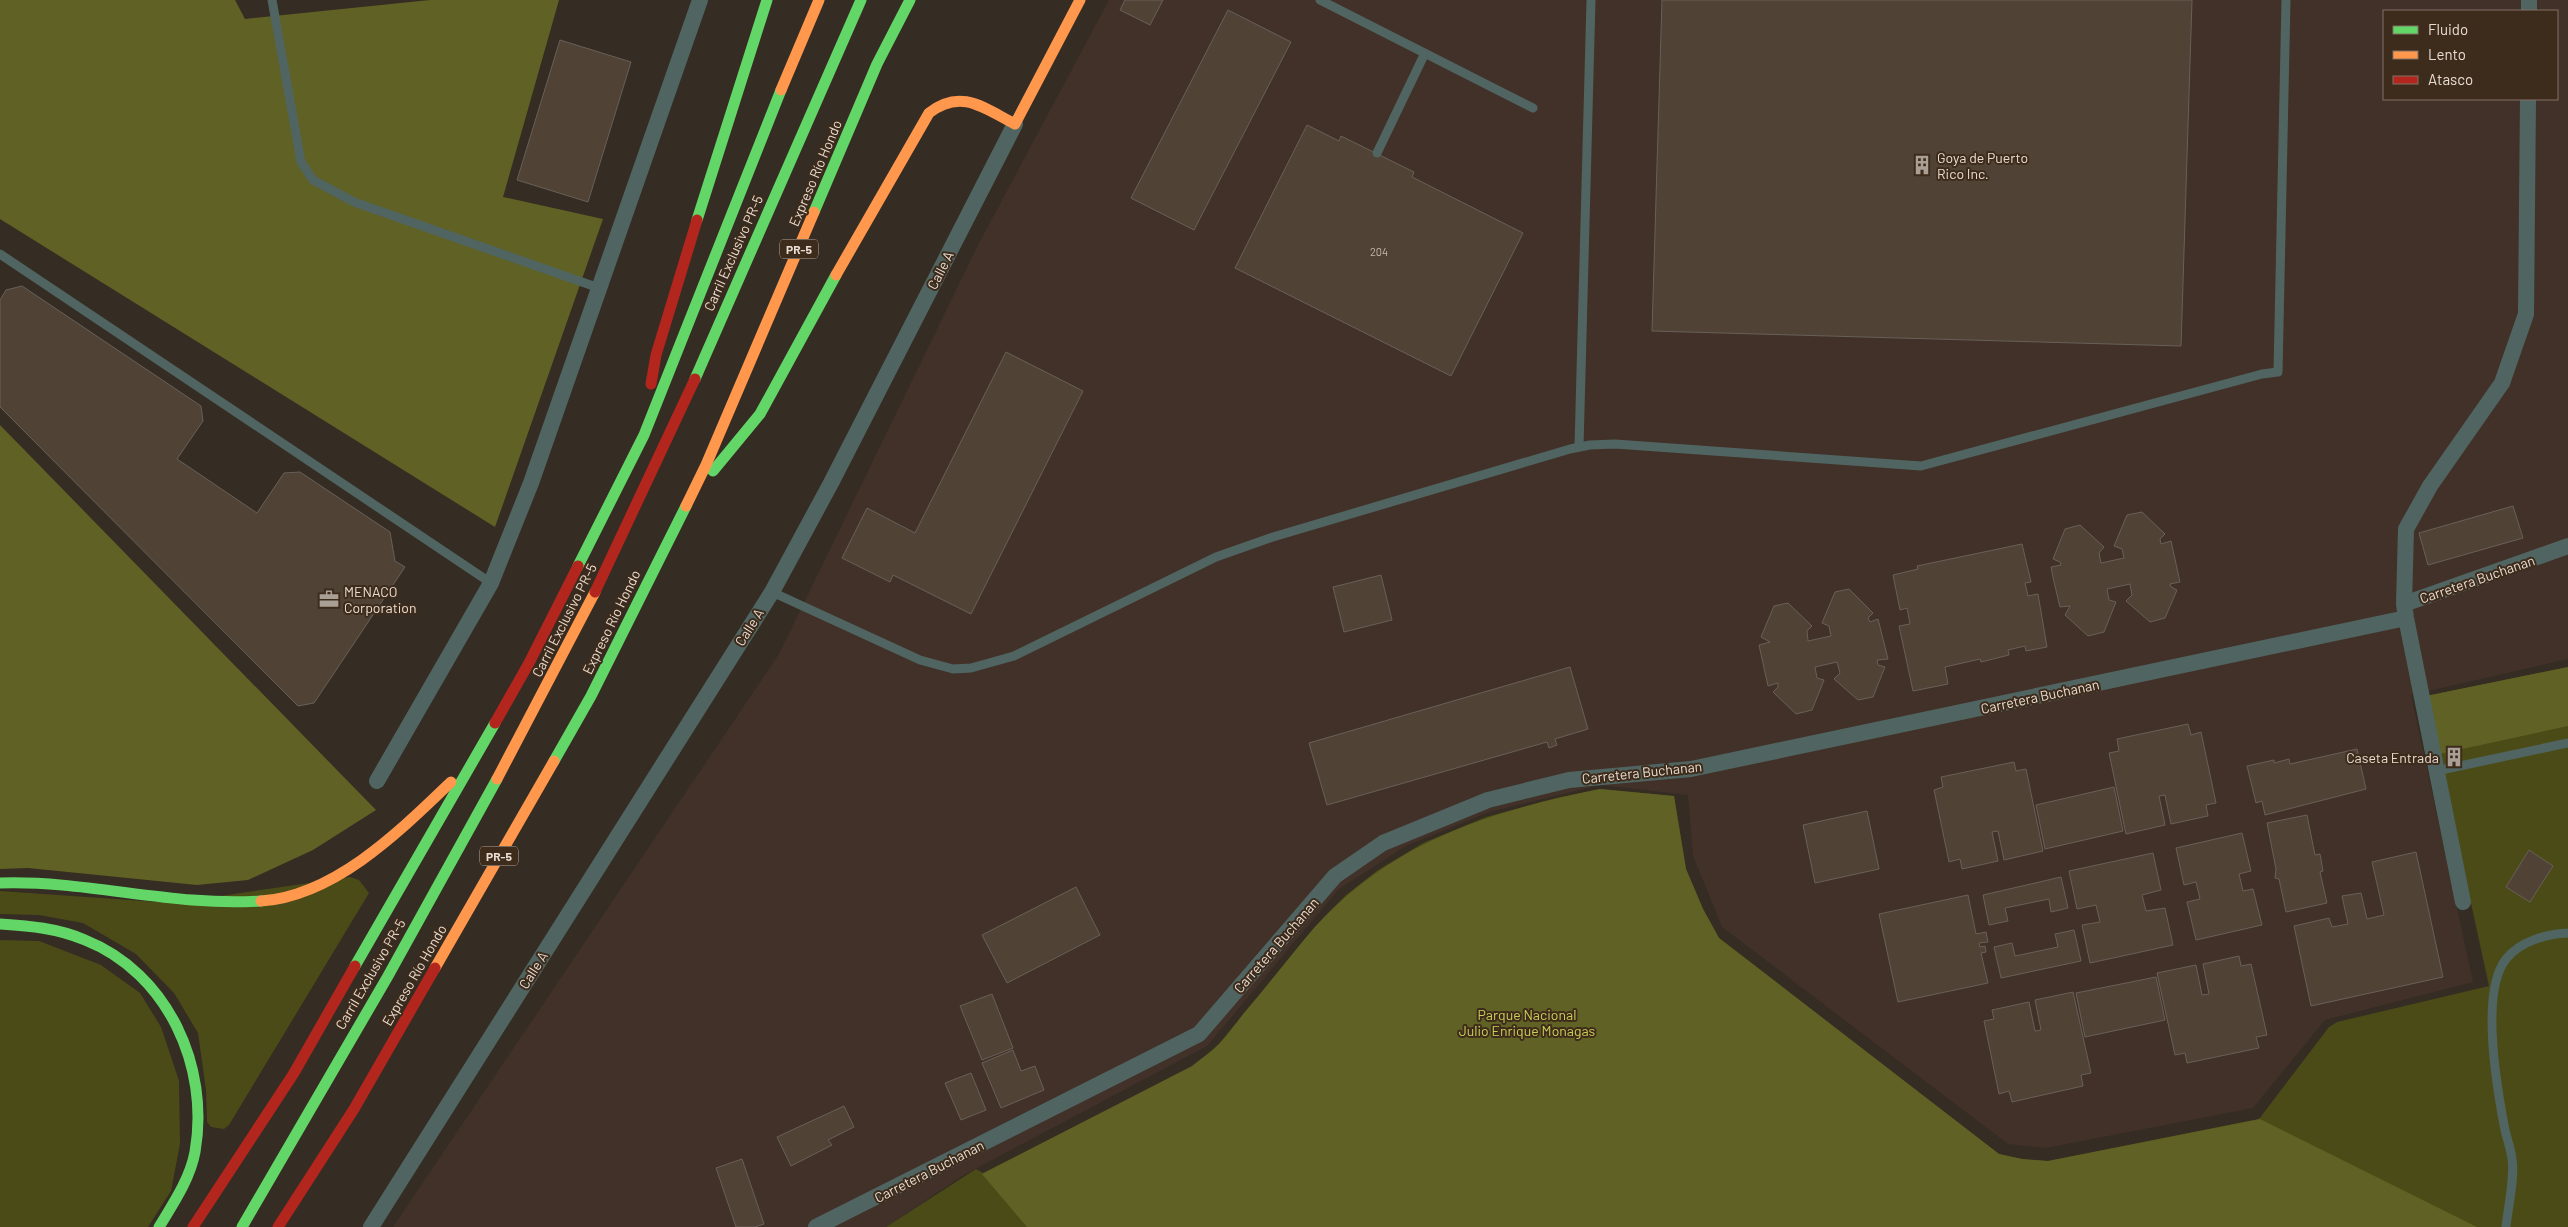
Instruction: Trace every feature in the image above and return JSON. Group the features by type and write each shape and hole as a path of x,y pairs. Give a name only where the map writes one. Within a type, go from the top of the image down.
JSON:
{"main road":[{"path":"644,435 656,355 767,0"},
{"path":"193,1227 294,1073 529,663 644,435 799,44 819,0"},
{"name":"Carril Exclusivo PR-5","path":"242,1227 478,815 550,680 662,451 860,0"},
{"name":"Expreso Río Hondo","path":"278,1227 354,1109 591,696 706,465 877,64 910,0"},
{"name":"Calle A","path":"1015,124 1080,0"},
{"path":"689,499 760,414 804,332 929,113 944,101 962,99 1015,124"},
{"path":"0,883 89,887 232,903 275,898 315,885 360,862 397,834 474,760"},
{"path":"0,924 31,925 56,929 102,948 130,966 149,984 169,1010 192,1061 199,1118 196,1149 187,1176 182,1189 159,1227"},
{"path":"286,1227 293,1204"}],"street":[{"path":"377,781 490,583 531,483 700,0"},
{"path":"2463,902 2405,611 2406,529 2430,486 2502,383 2526,314 2528,100"},
{"name":"Calle A","path":"371,1227 772,592 831,483 1015,124"},
{"name":"Carretera Buchanan","path":"816,1227 1199,1034 1334,876 1382,843 1488,800 1569,780 1691,769 2405,611 2568,546"}],"lane":[{"path":"272,0 301,162 313,180 354,202 599,288"},
{"path":"1320,0 1533,108"},
{"path":"1580,447 1591,0"},
{"path":"772,592 920,660 953,669 971,668 1014,656 1216,557 1274,537 1580,447 1615,444 1921,466 2262,374 2278,372 2286,0"},
{"path":"1377,153 1425,53"},
{"path":"0,254 490,583"},
{"path":"2436,772 2568,743"},
{"path":"2506,1227 2512,1160 2502,1114 2493,1046 2494,990 2502,966 2507,958 2540,939 2568,933"}],"shaded area":[{"path":"1109,0 2568,0 2568,659 2411,695 2473,982 2325,1020 2253,1108 2046,1148 2008,1144 1722,927 1693,856 1688,795 1600,785 1489,812 1406,846 1339,889 1207,1046 962,1176 886,1227 393,1227 779,654 978,245"}],"green space":[{"path":"0,0 235,0 245,19 430,0 559,0 503,197 603,219 495,527 0,219"},
{"path":"0,425 376,810 313,850 248,880 197,885 28,868 0,869"},
{"name":"Parque Nacional Julio Enrique Monagas","path":"2568,667 2568,1227 886,1227 976,1169 983,1173 1192,1067 1218,1045 1314,928 1346,895 1378,870 1423,843 1486,817 1556,798 1600,789 1674,796 1686,869 1703,909 1719,938 1999,1154 2022,1159 2048,1161 2259,1119 2329,1027 2337,1022 2489,986 2426,696"},
{"path":"2568,667 2568,726 2439,754 2426,696"},
{"name":"Parque Nacional Julio Enrique Monagas","path":"1600,789 1674,796 1686,869 1703,909 1719,938 1999,1154 2022,1159 2048,1161 2260,1119 2477,1227 1027,1227 982,1174 1192,1066 1212,1051 1314,928 1344,898 1376,873 1409,852 1445,834 1481,820 1520,808"},
{"path":"350,877 359,880 369,893 229,1125 224,1129 211,1127 207,1122 206,1090 198,1033 174,993 136,954 83,923 39,915 0,914 0,891 173,903"},
{"path":"0,940 39,941 101,965 140,993 161,1027 179,1081 180,1144 171,1191 148,1227 0,1227"}],"building":[{"path":"1125,0 1163,0 1150,25 1120,10"},
{"name":"Goya de Puerto Rico Inc.","path":"1662,0 2192,0 2181,346 1652,331"},
{"path":"1228,10 1291,42 1194,230 1131,198"},
{"path":"560,40 631,62 588,202 517,180"},
{"path":"1307,125 1339,141 1341,136 1414,172 1412,177 1523,233 1451,376 1235,268"},
{"path":"22,286 201,406 203,421 177,459 257,513 284,473 300,472 390,532 395,561 405,567 314,703 298,706 0,407 0,300 6,290"},
{"path":"1006,352 1083,391 971,614 893,575 890,582 842,558 867,508 915,533"},
{"path":"2513,506 2523,538 2428,565 2419,533"},
{"path":"2142,512 2165,534 2160,539 2161,544 2171,541 2180,582 2170,584 2171,587 2177,590 2165,618 2150,622 2126,601 2132,595 2130,584 2107,589 2109,600 2116,602 2104,632 2088,636 2065,615 2070,606 2060,607 2054,582 2051,567 2061,565 2060,562 2053,559 2065,529 2080,525 2104,547 2099,553 2101,563 2124,558 2122,549 2114,546 2127,515"},
{"path":"2022,544 2031,582 2025,583 2028,596 2038,594 2047,647 2026,651 2025,646 2008,650 2009,655 1981,662 1980,659 1945,667 1948,684 1913,691 1899,626 1910,624 1907,608 1900,610 1893,575 1918,569 1917,566"},
{"path":"1381,575 1392,620 1344,632 1333,587"},
{"path":"1849,589 1873,613 1868,618 1870,622 1878,619 1888,659 1877,660 1878,665 1885,667 1873,697 1858,700 1834,679 1840,673 1837,662 1815,667 1817,678 1824,680 1812,710 1796,714 1773,692 1778,687 1778,683 1768,686 1759,645 1770,642 1761,637 1774,606 1788,603 1812,626 1807,631 1808,641 1831,636 1829,626 1822,623 1835,592"},
{"path":"1570,667 1588,729 1555,739 1557,745 1549,748 1547,742 1327,805 1309,743"},
{"path":"2188,724 2191,735 2201,732 2216,803 2206,805 2208,816 2171,824 2165,795 2159,796 2165,825 2126,834 2109,753 2119,751 2117,739"},
{"path":"2357,749 2366,789 2265,815 2262,801 2256,803 2247,766 2289,759 2290,764"},
{"name":"Caseta Entrada","path":"2458,750 2461,762 2449,765 2446,753"},
{"path":"2014,762 2016,771 2026,769 2043,851 2004,860 1998,831 1992,832 1998,861 1962,869 1960,859 1949,862 1934,790 1943,787 1941,777"},
{"path":"2114,787 2123,831 2045,849 2036,805"},
{"path":"1867,811 1879,869 1815,883 1803,825"},
{"path":"2307,815 2315,855 2320,854 2323,871 2320,872 2327,903 2286,912 2279,879 2275,878 2276,869 2267,823"},
{"path":"2242,833 2251,871 2239,874 2243,891 2253,889 2262,925 2196,940 2187,902 2200,899 2196,882 2184,885 2176,848"},
{"path":"2529,850 2553,866 2530,902 2506,887"},
{"path":"2416,852 2443,977 2311,1006 2294,926 2329,918 2332,927 2348,924 2342,896 2361,893 2367,919 2384,915 2372,862"},
{"path":"2153,853 2161,890 2142,895 2146,911 2165,908 2173,945 2090,963 2082,925 2100,922 2096,905 2077,909 2069,871"},
{"path":"2061,877 2068,908 2051,912 2049,899 2005,908 2008,921 1989,925 1983,895"},
{"path":"1076,887 1100,935 1007,983 982,935"},
{"path":"1968,895 1976,934 1986,932 1988,942 1979,943 1980,947 1985,946 1986,952 1981,953 1988,983 1898,1002 1879,914"},
{"path":"2074,930 2081,961 2001,978 1994,947 2012,943 2015,956 2058,947 2055,934"},
{"path":"2239,956 2241,966 2251,964 2267,1035 2256,1037 2259,1048 2187,1063 2185,1053 2175,1055 2157,973 2196,965 2202,995 2209,994 2203,964"},
{"path":"2156,977 2165,1020 2085,1037 2076,993"},
{"path":"2073,992 2091,1073 2081,1075 2083,1086 2012,1102 2009,1091 1999,1094 1984,1021 1994,1019 1992,1010 2029,1002 2035,1031 2041,1030 2035,1000"},
{"path":"992,994 1013,1048 982,1060 960,1006"},
{"path":"1013,1050 1021,1071 1035,1066 1044,1090 1001,1108 982,1063"},
{"path":"971,1073 986,1110 961,1120 945,1083"},
{"path":"844,1106 854,1127 828,1140 832,1145 791,1166 777,1137"},
{"path":"742,1159 764,1224 755,1227 736,1227 716,1168"}],"traffic: fast":[{"path":"697,220 767,0"},
{"path":"695,379 861,0"},
{"path":"814,212 877,64 910,0"},
{"path":"578,566 644,435 781,90"},
{"path":"713,471 760,414 836,275"},
{"path":"554,761 591,696 686,506"},
{"path":"355,966 495,723"},
{"path":"242,1227 388,976 497,779"},
{"path":"0,883 66,885 195,900 261,901"},
{"path":"0,924 54,930 85,940 114,955 139,975 160,999 177,1026 189,1056 196,1088 198,1120 193,1162 180,1191 159,1227"}],"traffic: slow":[{"path":"781,90 819,0"},
{"path":"1015,124 1080,0"},
{"path":"836,275 929,113 941,106 962,101 983,107 1015,124"},
{"path":"686,506 706,465 814,212"},
{"path":"497,779 595,592"},
{"path":"435,968 554,761"},
{"path":"261,901 288,896 315,887 340,874 365,858 411,820 451,782"}],"traffic: jam":[{"path":"651,384 656,355 697,220"},
{"path":"595,592 695,379"},
{"path":"495,723 529,663 578,566"},
{"path":"193,1227 294,1073 355,966"},
{"path":"278,1227 354,1109 435,968"}],"place":[{"name":"Goya de Puerto Rico Inc.","path":"1922,165"},
{"name":"MENACO Corporation","path":"329,599"},
{"name":"Caseta Entrada","path":"2454,757"}]}
